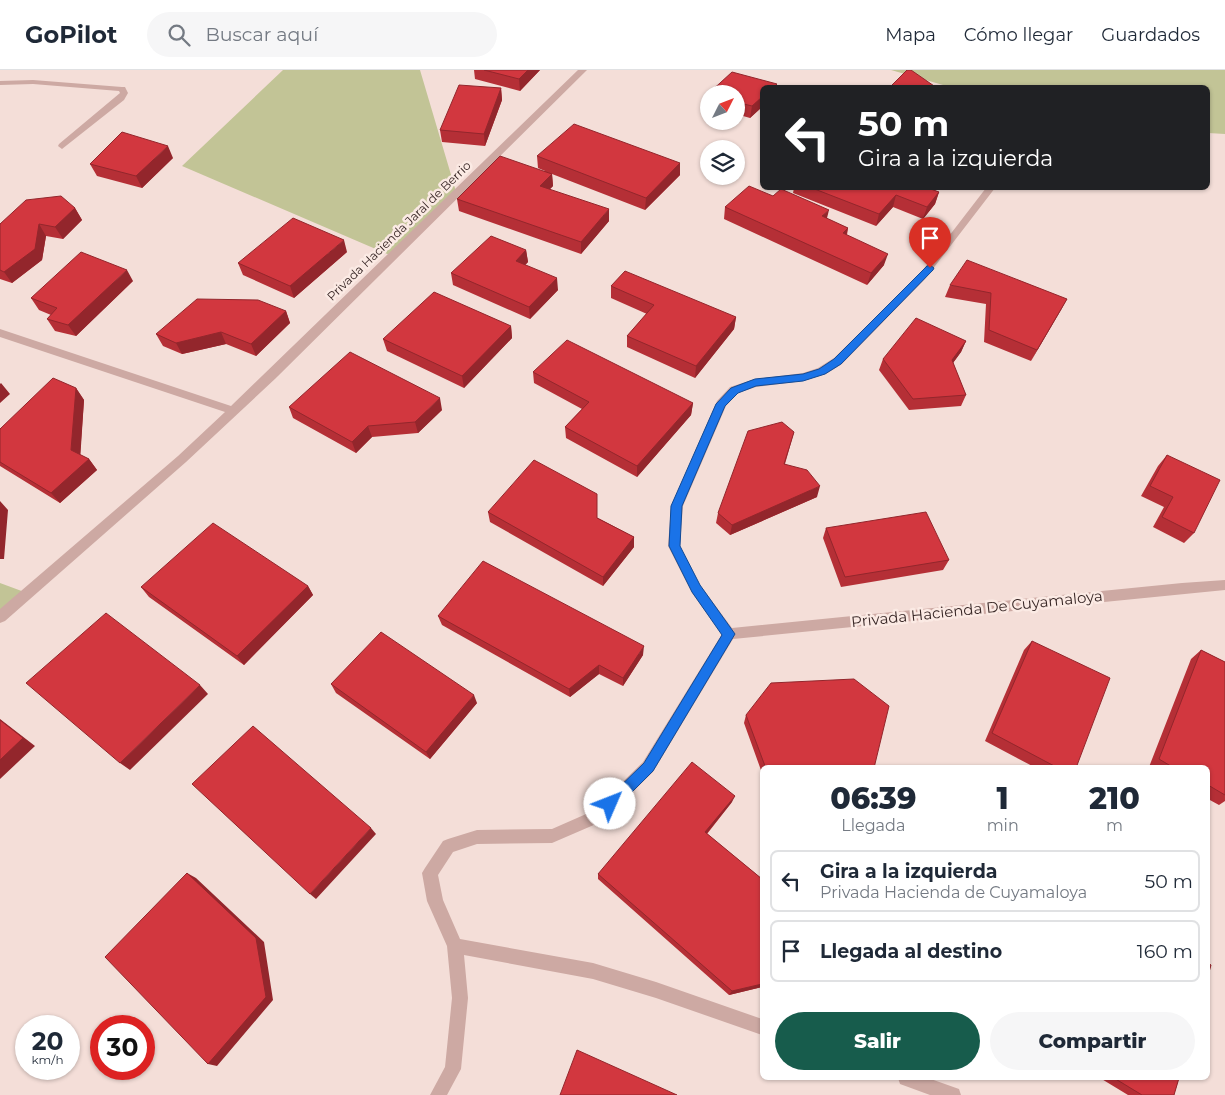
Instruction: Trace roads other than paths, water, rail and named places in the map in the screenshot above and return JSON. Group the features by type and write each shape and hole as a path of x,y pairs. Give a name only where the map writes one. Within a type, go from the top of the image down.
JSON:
{"street":[{"name":"Privada Hacienda Jaral de Berrio","path":"0,617 182,459 457,195 583,70"},
{"path":"0,82 33,82 122,89 124,93 121,98 62,146"},
{"path":"438,1095 453,1069 460,998 455,946 435,901 430,873 448,846 477,837 552,836 598,816 648,767 729,634 696,588 674,546 677,506 721,404 734,390 755,383 803,377 822,372 838,361 922,277 988,190"},
{"path":"0,333 233,411"},
{"name":"Privada Hacienda De Cuyamaloya","path":"729,634 1225,585"},
{"path":"455,946 593,971 656,990 760,1026"},
{"path":"912,1080 953,1095"}]}
